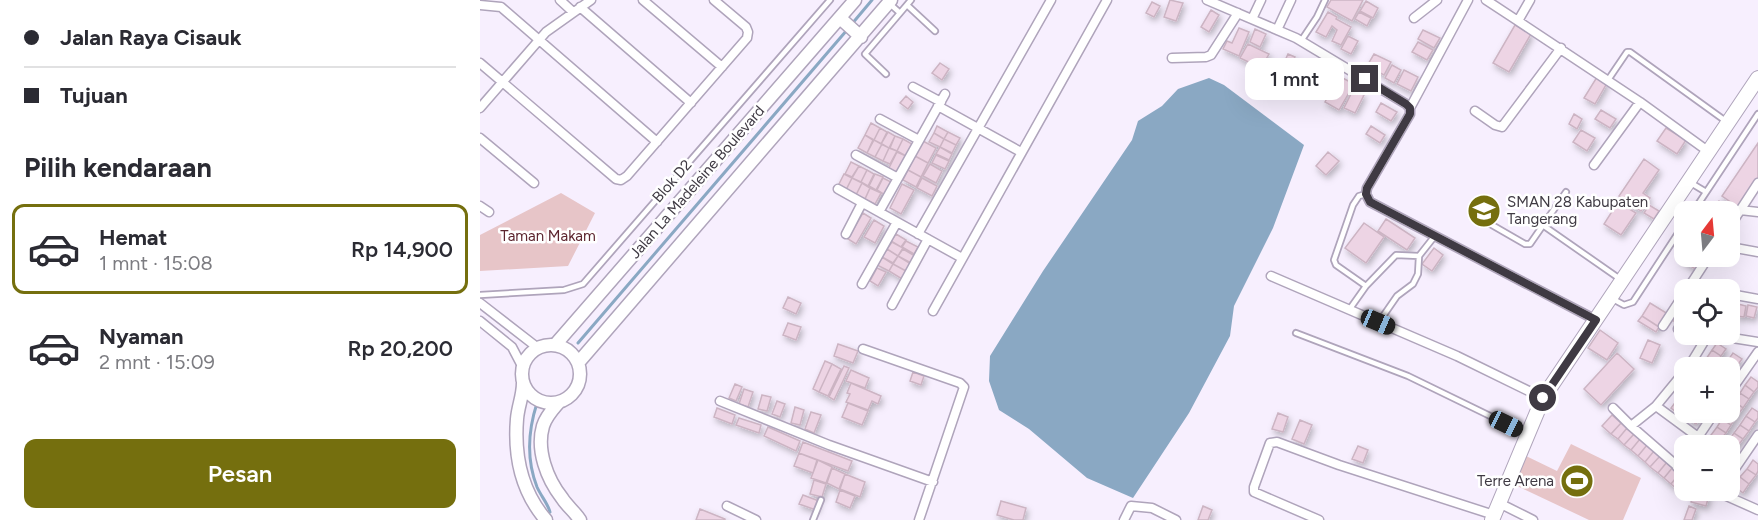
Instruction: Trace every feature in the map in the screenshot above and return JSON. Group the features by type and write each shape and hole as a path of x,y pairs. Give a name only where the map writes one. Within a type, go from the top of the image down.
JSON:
{"main road":[{"path":"1495,513 1543,398 1758,78"}],"street":[{"path":"560,0 577,10 691,103"},
{"path":"480,108 546,32 591,0"},
{"path":"643,0 722,67"},
{"path":"480,63 616,180 621,180 627,176 747,38 746,27 714,0"},
{"name":"Jalan La Madeleine Boulevard","path":"555,345 855,0"},
{"path":"918,234 1051,0"},
{"path":"933,311 1107,0"},
{"path":"1207,0 1301,41 1410,108"},
{"path":"1252,19 1261,0"},
{"path":"1277,30 1291,0"},
{"path":"1414,18 1437,0"},
{"path":"1468,0 1410,108 1410,114 1367,188 1366,194 1370,202 1596,320"},
{"path":"1486,0 1608,80 1709,152"},
{"path":"1518,21 1530,0"},
{"name":"Jalan La Madeleine Boulevard","path":"578,363 890,2"},
{"path":"480,5 501,7 657,142"},
{"path":"1172,58 1211,55 1238,13"},
{"path":"840,18 861,37"},
{"path":"1475,111 1495,126 1502,127 1561,48"},
{"path":"913,87 941,101 977,128 1021,152"},
{"path":"879,212 941,101"},
{"path":"1594,165 1640,102"},
{"path":"879,118 919,140"},
{"path":"480,138 534,183"},
{"path":"856,156 898,178"},
{"path":"1758,183 1740,210 1758,213"},
{"path":"838,189 962,258"},
{"path":"846,234 862,203"},
{"path":"480,206 489,212"},
{"path":"862,284 897,222"},
{"path":"892,306 928,239"},
{"path":"1740,249 1758,252"},
{"path":"1271,276 1487,370 1543,398"},
{"path":"1740,296 1758,299"},
{"path":"480,303 538,348"},
{"path":"1663,326 1674,310"},
{"path":"480,321 512,347 533,396 550,403 559,402"},
{"path":"1740,339 1758,342"},
{"path":"546,520 527,489 519,465 516,439 517,416 523,396 523,374 526,360 538,348 555,345 569,351 578,363 580,373 575,391 559,402 549,413 543,426 544,462 551,481 580,520"},
{"path":"863,350 960,383 964,387 919,520"},
{"path":"1740,378 1758,352"},
{"path":"1631,426 1656,406 1674,384"},
{"path":"720,401 829,445 933,482"},
{"path":"1656,406 1695,435"},
{"path":"1613,408 1674,463"},
{"path":"1740,461 1758,435"},
{"path":"1319,520 1308,518 1254,492 1270,443 1273,441 1339,465 1495,513 1533,520"},
{"path":"1738,501 1758,510"},
{"path":"728,506 756,520"},
{"path":"1124,520 1131,506 1152,508 1176,520"}],"lane":[{"name":"Blok D2","path":"480,295 564,291 583,284 830,0"},
{"path":"886,74 864,54 911,0"},
{"path":"1301,41 1325,0"},
{"path":"890,2 900,13"},
{"path":"907,5 935,31"},
{"path":"1608,80 1627,52 1630,52 1728,123"},
{"path":"1700,201 1758,114"},
{"path":"1689,181 1706,192"},
{"path":"1485,220 1525,244 1530,244 1566,192"},
{"path":"1366,194 1359,196 1353,205 1334,261 1336,265 1366,286"},
{"path":"1544,226 1622,280"},
{"path":"1378,322 1397,296 1413,284 1418,274 1419,256 1434,237"},
{"path":"1611,298 1624,305 1633,302 1674,239"},
{"path":"1349,310 1366,286 1396,255 1419,256"},
{"path":"1296,333 1408,376 1527,434"},
{"path":"813,520 821,501"}],"green space":[{"name":"Taman Makam","path":"561,193 595,213 568,266 480,271 480,235"},
{"name":"Terre Arena","path":"1571,444 1641,478 1623,520 1589,520 1513,484 1526,456 1557,471"}],"water":[{"path":"1209,78 1224,85 1304,145 1273,228 1234,306 1230,336 1189,413 1133,498 1087,478 1029,429 999,410 989,381 990,356 1043,271 1132,140 1138,121 1162,106 1178,89"}],"building":[{"path":"1170,0 1183,3 1176,21 1164,17"},
{"path":"1331,0 1363,0 1352,21 1327,7"},
{"path":"1366,1 1378,8 1373,18 1360,11"},
{"path":"1152,2 1160,6 1154,17 1146,13"},
{"path":"1211,10 1219,15 1209,32 1201,27"},
{"path":"1328,12 1351,27 1341,45 1332,41 1337,30 1332,26 1326,37 1316,32"},
{"path":"1359,12 1371,18 1367,26 1355,19"},
{"path":"1515,25 1531,34 1509,72 1493,63"},
{"path":"1239,28 1249,32 1239,56 1223,49 1227,41 1232,43"},
{"path":"1255,29 1266,34 1260,47 1250,42"},
{"path":"1423,30 1440,38 1434,48 1418,39"},
{"path":"1348,36 1358,41 1351,54 1341,49"},
{"path":"1418,42 1433,50 1427,60 1412,52"},
{"path":"1248,44 1269,54 1261,68 1240,58"},
{"path":"1288,54 1295,57 1289,70 1282,67"},
{"path":"1374,54 1391,62 1384,75 1367,66"},
{"path":"1307,62 1318,66 1310,87 1299,83"},
{"path":"940,63 949,69 942,80 932,73"},
{"path":"1392,65 1401,70 1394,83 1385,78"},
{"path":"1404,70 1418,77 1411,91 1397,84"},
{"path":"1339,76 1354,84 1339,110 1325,102"},
{"path":"1597,77 1607,83 1595,104 1584,98"},
{"path":"1353,90 1364,95 1355,113 1344,108"},
{"path":"906,96 913,102 908,109 900,103"},
{"path":"1381,103 1397,112 1391,121 1376,112"},
{"path":"1601,110 1616,119 1610,128 1595,119"},
{"path":"1574,114 1582,119 1577,129 1569,124"},
{"path":"871,123 880,128 874,140 865,135"},
{"path":"937,126 948,132 944,139 934,133"},
{"path":"1371,126 1385,135 1380,143 1366,134"},
{"path":"880,128 887,132 881,144 874,140"},
{"path":"1666,128 1686,140 1677,154 1657,141"},
{"path":"1581,130 1595,138 1587,151 1573,142"},
{"path":"888,132 895,136 889,148 881,144"},
{"path":"948,132 960,138 956,145 944,139"},
{"path":"934,133 944,139 940,147 929,142"},
{"path":"865,135 873,140 867,153 858,148"},
{"path":"895,136 903,139 897,151 890,148"},
{"path":"903,139 912,144 906,156 897,151"},
{"path":"944,139 956,145 952,153 940,147"},
{"path":"874,140 882,144 875,157 867,153"},
{"path":"923,141 936,148 928,163 915,156"},
{"path":"1758,143 1758,178 1740,204 1740,201 1729,201 1722,196"},
{"path":"882,144 889,148 883,161 875,157"},
{"path":"940,147 952,154 949,160 936,154"},
{"path":"889,148 897,151 890,164 883,161"},
{"path":"897,152 906,156 898,173 888,170"},
{"path":"1328,152 1339,161 1326,175 1316,166"},
{"path":"936,155 949,161 945,169 932,163"},
{"path":"915,156 928,163 921,177 908,170"},
{"path":"1644,159 1659,170 1643,193 1650,198 1641,211 1619,196"},
{"path":"851,162 859,166 852,177 845,174"},
{"path":"930,164 942,171 936,183 923,176"},
{"path":"859,166 867,170 861,182 852,178"},
{"path":"867,170 874,174 868,186 861,182"},
{"path":"908,170 921,177 916,187 903,180"},
{"path":"844,174 852,178 846,190 838,186"},
{"path":"875,174 883,177 876,190 869,186"},
{"path":"852,178 862,183 856,195 846,190"},
{"path":"883,178 891,182 885,195 877,190"},
{"path":"922,178 937,186 932,196 917,188"},
{"path":"862,183 870,188 865,199 856,195"},
{"path":"902,184 914,190 901,214 890,208"},
{"path":"870,188 881,193 875,204 865,199"},
{"path":"1618,202 1636,213 1621,235 1604,224"},
{"path":"1649,205 1659,211 1654,219 1644,213"},
{"path":"863,213 871,218 856,244 848,239"},
{"path":"1386,219 1415,238 1407,250 1378,231"},
{"path":"874,220 884,226 875,243 864,237"},
{"path":"1364,223 1384,237 1366,263 1345,248"},
{"path":"896,234 906,240 901,247 891,241"},
{"path":"906,241 918,247 914,254 902,247"},
{"path":"892,242 903,248 898,256 887,249"},
{"path":"1434,248 1443,255 1432,271 1422,264"},
{"path":"887,249 898,256 893,263 882,257"},
{"path":"903,249 915,256 911,263 898,256"},
{"path":"898,256 911,264 906,271 893,264"},
{"path":"882,257 893,264 889,271 877,265"},
{"path":"893,264 906,271 902,279 889,271"},
{"path":"877,268 886,272 878,286 870,281"},
{"path":"788,297 801,303 796,314 783,308"},
{"path":"1650,303 1668,314 1659,327 1642,316"},
{"path":"1740,304 1746,306 1744,317 1740,316"},
{"path":"1748,305 1757,307 1754,318 1746,316"},
{"path":"1642,316 1659,327 1656,332 1638,321"},
{"path":"788,323 801,327 796,340 783,335"},
{"path":"1600,330 1618,343 1607,360 1588,348"},
{"path":"1648,340 1660,345 1652,363 1640,358"},
{"path":"838,344 858,351 853,363 834,356"},
{"path":"1716,345 1726,349 1721,356 1712,350"},
{"path":"1712,350 1721,356 1720,357 1707,357"},
{"path":"1617,353 1634,369 1601,405 1584,389"},
{"path":"825,361 832,364 819,392 813,389"},
{"path":"832,364 841,369 828,396 819,392"},
{"path":"844,366 849,368 834,400 829,397"},
{"path":"851,370 869,378 865,388 846,381"},
{"path":"913,372 924,376 921,385 910,381"},
{"path":"1751,377 1758,382 1758,387 1754,392 1745,385"},
{"path":"851,383 881,396 878,404 872,401 868,410 846,402 850,394 847,393"},
{"path":"735,384 742,387 736,401 729,398"},
{"path":"1745,385 1754,392 1749,399 1740,393"},
{"path":"744,389 753,392 748,407 739,404"},
{"path":"1740,393 1749,399 1743,408 1740,406"},
{"path":"762,395 771,397 767,411 758,409"},
{"path":"777,401 785,404 780,417 772,414"},
{"path":"848,403 868,411 862,425 842,417"},
{"path":"795,407 804,410 800,425 791,423"},
{"path":"717,408 735,415 732,424 714,417"},
{"path":"1752,408 1758,412 1755,422 1746,416"},
{"path":"811,412 821,415 814,433 805,429"},
{"path":"1278,413 1288,417 1283,432 1272,429"},
{"path":"1612,415 1621,423 1611,434 1602,426"},
{"path":"1746,416 1755,422 1749,431 1740,425"},
{"path":"739,418 761,425 759,433 736,425"},
{"path":"1300,420 1312,425 1304,444 1292,439"},
{"path":"1621,423 1627,428 1618,439 1611,434"},
{"path":"1720,423 1731,425 1726,433 1717,427"},
{"path":"1740,425 1749,431 1743,439 1734,433"},
{"path":"768,427 800,441 796,451 764,436"},
{"path":"1717,427 1726,433 1724,435 1711,435"},
{"path":"1627,428 1634,434 1624,445 1618,439"},
{"path":"1634,434 1640,439 1631,450 1624,445"},
{"path":"1640,439 1647,445 1638,456 1631,450"},
{"path":"803,442 852,461 848,471 799,453"},
{"path":"1647,445 1654,451 1645,462 1638,456"},
{"path":"1358,446 1368,450 1363,463 1352,459"},
{"path":"1654,451 1660,456 1650,467 1645,462"},
{"path":"799,453 817,460 813,473 794,466"},
{"path":"1660,456 1667,462 1658,473 1650,467"},
{"path":"818,460 832,467 826,483 811,478"},
{"path":"1753,460 1758,464 1756,475 1747,469"},
{"path":"1667,462 1673,467 1664,478 1658,473"},
{"path":"832,468 845,474 839,489 827,483"},
{"path":"1674,468 1674,480 1671,484 1664,478"},
{"path":"1747,469 1756,475 1749,484 1740,477"},
{"path":"845,474 865,482 860,497 840,489"},
{"path":"1740,477 1749,484 1743,493 1740,491"},
{"path":"814,480 826,484 822,497 810,494"},
{"path":"840,490 855,496 850,508 836,502"},
{"path":"803,495 819,501 816,510 799,504"},
{"path":"1001,501 1026,508 1023,520 997,515"},
{"path":"1691,501 1707,501 1706,506"},
{"path":"1203,506 1212,510 1208,520 1198,520"},
{"path":"1689,506 1696,509 1692,520 1684,520"},
{"path":"700,509 725,519 725,520 696,520"}],"waterway":[{"path":"851,25 872,0"},
{"path":"578,343 847,30"},
{"path":"537,403 530,434 531,466 537,487 550,512"}],"place":[{"name":"SMAN 28 Kabupaten Tangerang","path":"1484,211"},
{"name":"Terre Arena","path":"1577,481"}],"route":[{"path":"1365,79 1410,108 1410,114 1367,188 1366,194 1370,202 1596,320 1543,398"}]}
